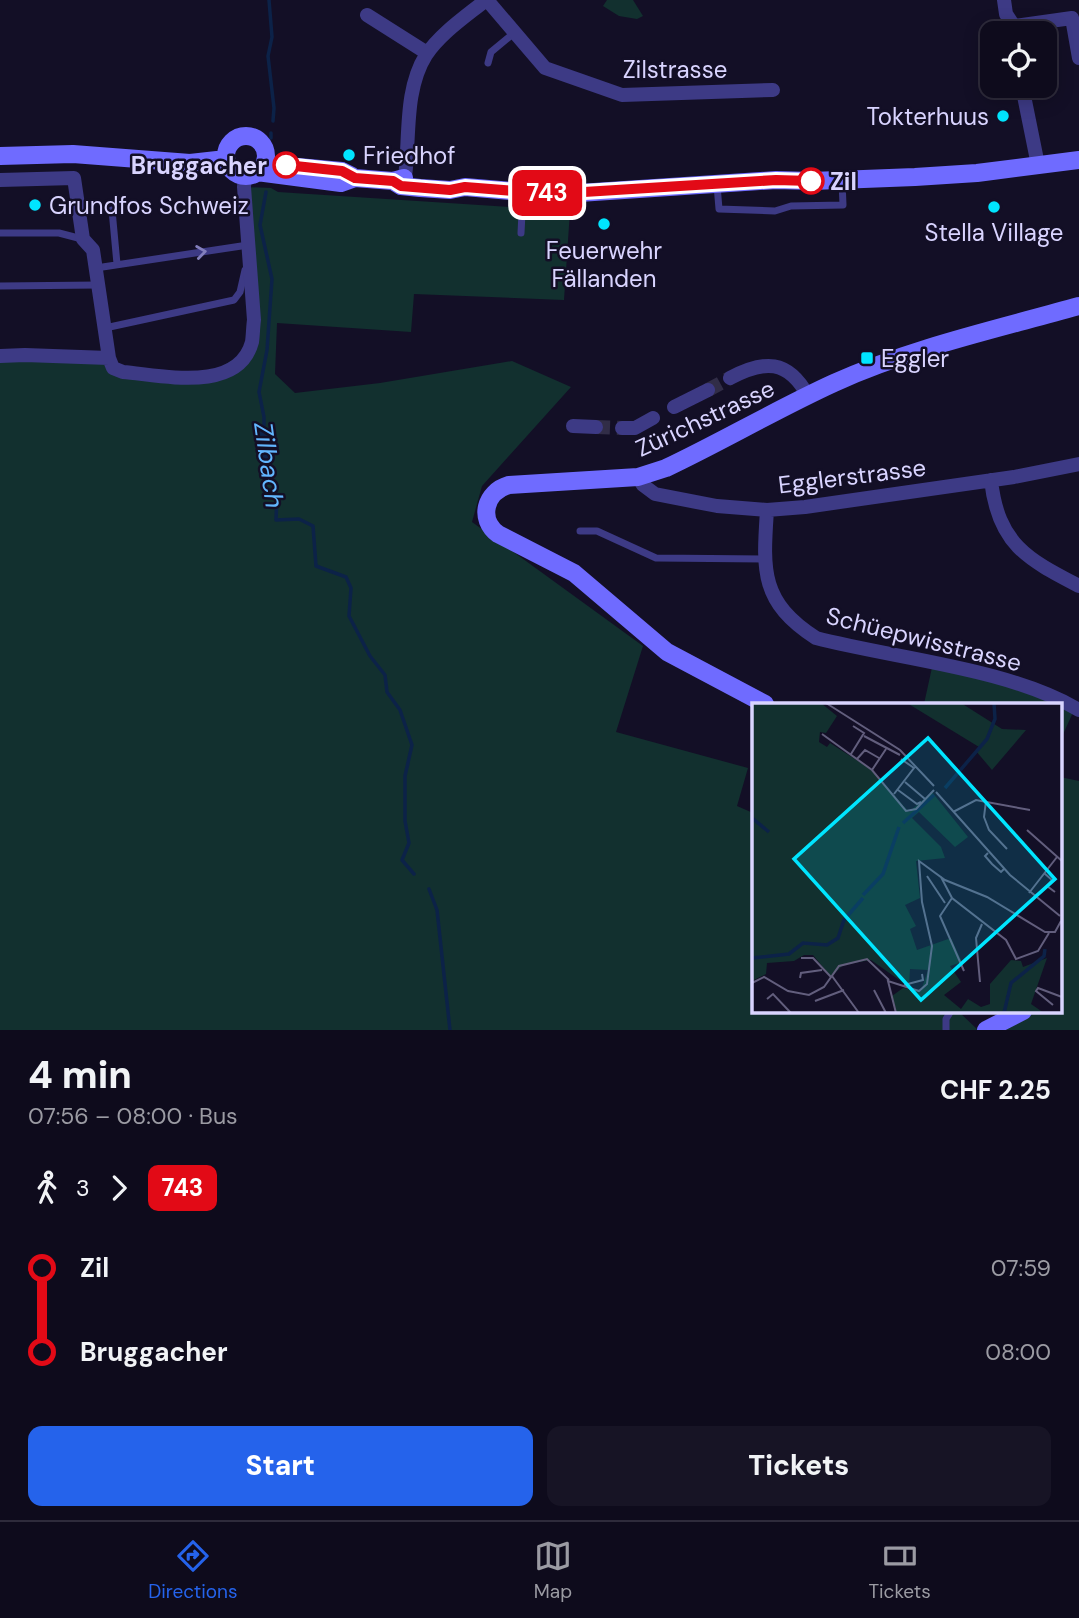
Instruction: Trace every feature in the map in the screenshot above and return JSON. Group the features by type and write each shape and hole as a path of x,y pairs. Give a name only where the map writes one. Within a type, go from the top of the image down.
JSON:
{"main road":[{"path":"251,174 265,162 265,154 258,140 243,136 230,144 226,159 233,170 251,174 341,183 355,178 452,181 465,187 523,192 579,193 776,180 842,180 977,173 1079,160"},
{"path":"0,156 72,154 190,163 226,159"},
{"path":"265,154 285,165 342,171 355,178"},
{"name":"Zürichstrasse","path":"761,703 667,652 574,573 503,538 489,526 486,519 489,499 503,486 638,477 679,462 834,383 899,358 1079,306"},
{"path":"986,1030 1021,1012"}],"street":[{"name":"Zilstrasse","path":"486,0 545,68 622,95 773,90"},
{"path":"399,179 417,74 427,53 443,35 486,0"},
{"path":"1004,0 1008,21"},
{"path":"368,15 427,53"},
{"path":"1057,21 1072,18 1079,58"},
{"path":"1024,98 1038,165"},
{"path":"0,180 74,178 83,239 93,250 109,358 113,368 123,372 202,378 223,374 240,361 252,342 254,320 249,245 251,174"},
{"path":"0,356 109,358"},
{"path":"730,378 750,367 778,367 795,376 808,396"},
{"path":"674,407 708,390"},
{"path":"622,428 635,428 653,418"},
{"path":"573,426 596,427"},
{"name":"Egglerstrasse","path":"638,477 654,494 717,506 766,510 805,507 991,480 1079,464"},
{"path":"991,480 997,513 1014,543 1027,557 1042,567 1079,586"},
{"name":"Schüepwisstrasse","path":"766,510 764,559 767,577 777,603 797,626 816,638 979,674 1040,691 1079,710"}],"lane":[{"path":"488,63 491,52 514,33"},
{"path":"717,184 719,209 775,211 791,206 843,205 842,180"},
{"path":"521,233 523,192"},
{"path":"112,210 117,264"},
{"path":"0,233 59,233 83,239"},
{"path":"96,268 249,245"},
{"path":"104,328 234,300 240,292 245,270 250,267"},
{"path":"0,286 98,285"},
{"path":"580,531 597,531 656,558 764,559"},
{"path":"946,1030 946,1019 950,1012"}],"green space":[{"path":"607,0 633,0 643,16 637,19 619,16 603,6"},
{"path":"244,187 271,188 278,192 570,211 564,300 414,294 411,332 277,323 275,374 295,393 380,383 512,361 571,387 482,486 472,522 643,646 616,732 748,768 737,806 752,813 752,1012 959,1012 978,1030 0,1030 0,356 109,358 113,368 202,378 248,351"},
{"path":"933,663 1059,703 924,703"},
{"path":"1062,704 1075,708 1062,737"},
{"path":"1062,777 1079,781 1079,1030 997,1030 1022,1012 1062,1012"}],"water":[{"path":"269,429 271,451 267,465 262,466 258,439 260,430"}],"waterway":[{"name":"Zilbach","path":"269,0 272,37 268,56 273,121"},
{"name":"Zilbach","path":"271,133 271,138"},
{"name":"Zilbach","path":"264,431 259,392 267,350 272,279 260,225 266,192"},
{"name":"Zilbach","path":"265,463 277,496 276,520 299,519 313,526 316,566 346,577 351,588 349,616 370,656 385,675 387,692 400,710 412,745 405,776 405,821 409,843 402,860 414,874"},
{"name":"Zilbach","path":"429,889 437,910 450,1030"}],"tunnel":[{"path":"708,390 730,378"},
{"path":"596,427 622,428"}],"bus line":[{"name":"743","path":"286,165 342,171 355,178 393,181 401,186 450,190 465,187 552,194 776,180 811,181"}],"place":[{"name":"Tokterhuus","path":"1003,116"},
{"name":"Friedhof","path":"349,155"},
{"name":"Bruggacher","path":"286,165"},
{"name":"Zil","path":"811,181"},
{"name":"Grundfos Schweiz","path":"35,205"},
{"name":"Stella Village","path":"994,207"},
{"name":"Feuerwehr Fällanden","path":"604,224"},
{"name":"Eggler","path":"867,358"}]}
